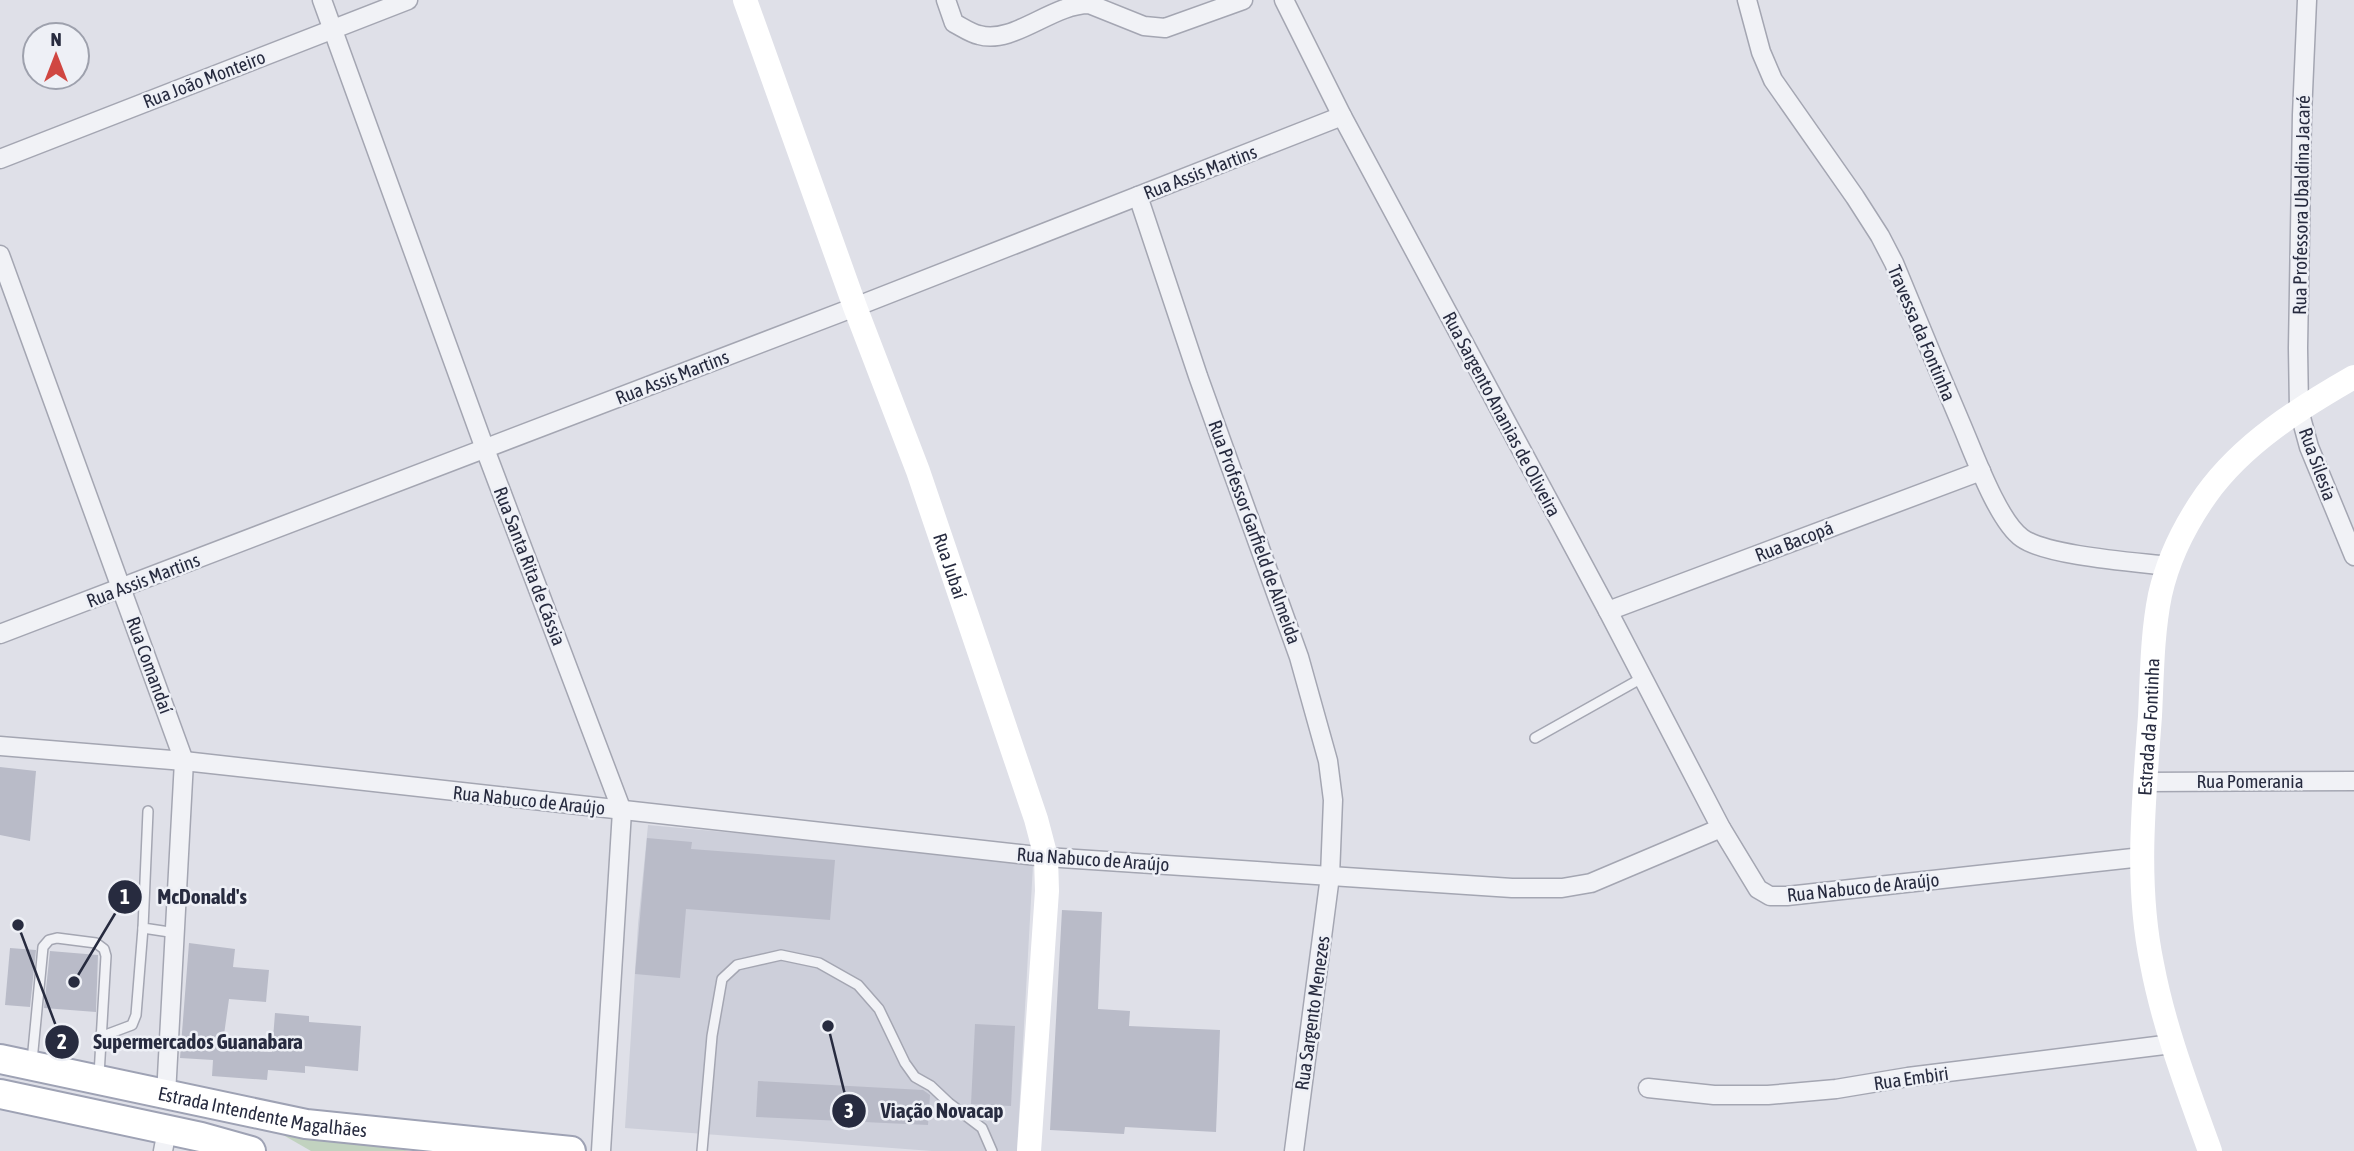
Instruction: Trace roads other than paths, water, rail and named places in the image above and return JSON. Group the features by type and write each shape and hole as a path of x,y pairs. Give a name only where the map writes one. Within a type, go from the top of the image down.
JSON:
{"main road":[{"name":"Estrada Intendente Magalhães","path":"0,1059 306,1124 453,1145 570,1151"},
{"name":"Estrada Intendente Magalhães","path":"0,1094 165,1140 251,1151"}],"street":[{"name":"Rua Santa Rita de Cássia","path":"322,0 485,449 622,811 601,1151"},
{"name":"Rua João Monteiro","path":"0,159 408,0"},
{"name":"Rua Jubaí","path":"745,0 855,307 918,471 1036,819 1046,857 1045,940 1029,1151"},
{"path":"946,0 954,23 979,35 991,37 1002,36 1054,12 1082,4 1089,4 1144,26 1165,28 1243,0"},
{"name":"Rua Sargento Ananias de Oliveira","path":"1283,0 1721,828"},
{"name":"Travessa da Fontinha","path":"1747,0 1760,52 1773,80 1855,197 1894,263 1981,471 2008,524 2022,539 2041,546 2069,553 2168,566"},
{"name":"Rua Professora Ubaldina Jacaré","path":"2299,410 2301,142 2307,0"},
{"name":"Rua Assis Martins","path":"0,634 855,307 1342,116"},
{"name":"Rua Professor Garfield de Almeida","path":"1138,196 1198,376 1299,657 1317,716 1328,761 1333,800 1330,876"},
{"name":"Rua Comandaí","path":"0,255 184,761 166,1095"},
{"name":"Estrada da Fontinha","path":"2210,1151 2172,1044 2152,965 2144,916 2142,857 2145,782 2160,597 2168,566 2186,528 2206,495 2228,468 2251,446 2299,410 2354,377"},
{"name":"Rua Silesia","path":"2299,410 2309,447 2354,556"},
{"name":"Rua Bacopá","path":"1608,611 1981,471"},
{"name":"Rua Nabuco de Araújo","path":"0,746 184,761 1046,857 1512,888 1562,888 1591,883 1721,828 1752,883 1764,894 1779,897 2142,857"},
{"name":"Rua Pomerania","path":"2145,782 2354,781"},
{"name":"Rua Sargento Menezes","path":"1294,1151 1330,876"},
{"name":"Rua Embiri","path":"1648,1088 1714,1095 1768,1095 1836,1089 1908,1077 2172,1044"}],"lane":[{"path":"1535,738 1642,678"},
{"path":"100,1037 132,1025 136,1015 148,811"},
{"path":"143,928 176,933"},
{"path":"32,1066 43,947 49,940 57,938 96,943 104,949 106,956 98,1080"},
{"path":"702,1151 712,1035 722,979 737,965 781,955 819,963 858,985 879,1009 905,1063 915,1077 931,1086 982,1128 992,1151"}],"place":[{"name":"Supermercados Guanabara","path":"18,925"},
{"name":"McDonald's","path":"74,982"},
{"name":"Viação Novacap","path":"828,1026"}]}
